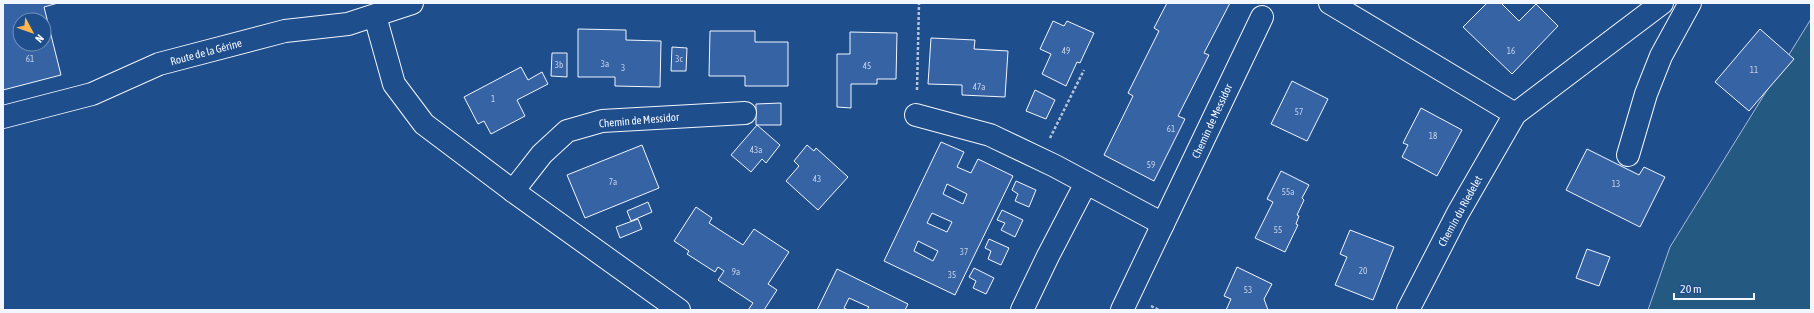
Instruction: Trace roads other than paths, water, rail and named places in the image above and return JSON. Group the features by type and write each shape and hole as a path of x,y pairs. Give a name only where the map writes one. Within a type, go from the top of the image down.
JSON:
{"street":[{"name":"Route de la Gérine","path":"3,117 92,94 159,64 284,30 348,24 412,3"},
{"path":"1330,3 1515,114"},
{"name":"Chemin du Riedelet","path":"1408,310 1458,213 1515,114 1662,3"},
{"path":"1628,155 1646,94 1661,56 1690,3"},
{"path":"375,16 394,84 424,124 513,191 679,310"},
{"name":"Chemin de Messidor","path":"1122,310 1262,17"},
{"name":"Chemin de Messidor","path":"513,191 542,154 567,131 602,121 745,113"},
{"path":"916,115 990,134 1163,224"},
{"path":"1022,310 1086,183"}]}
